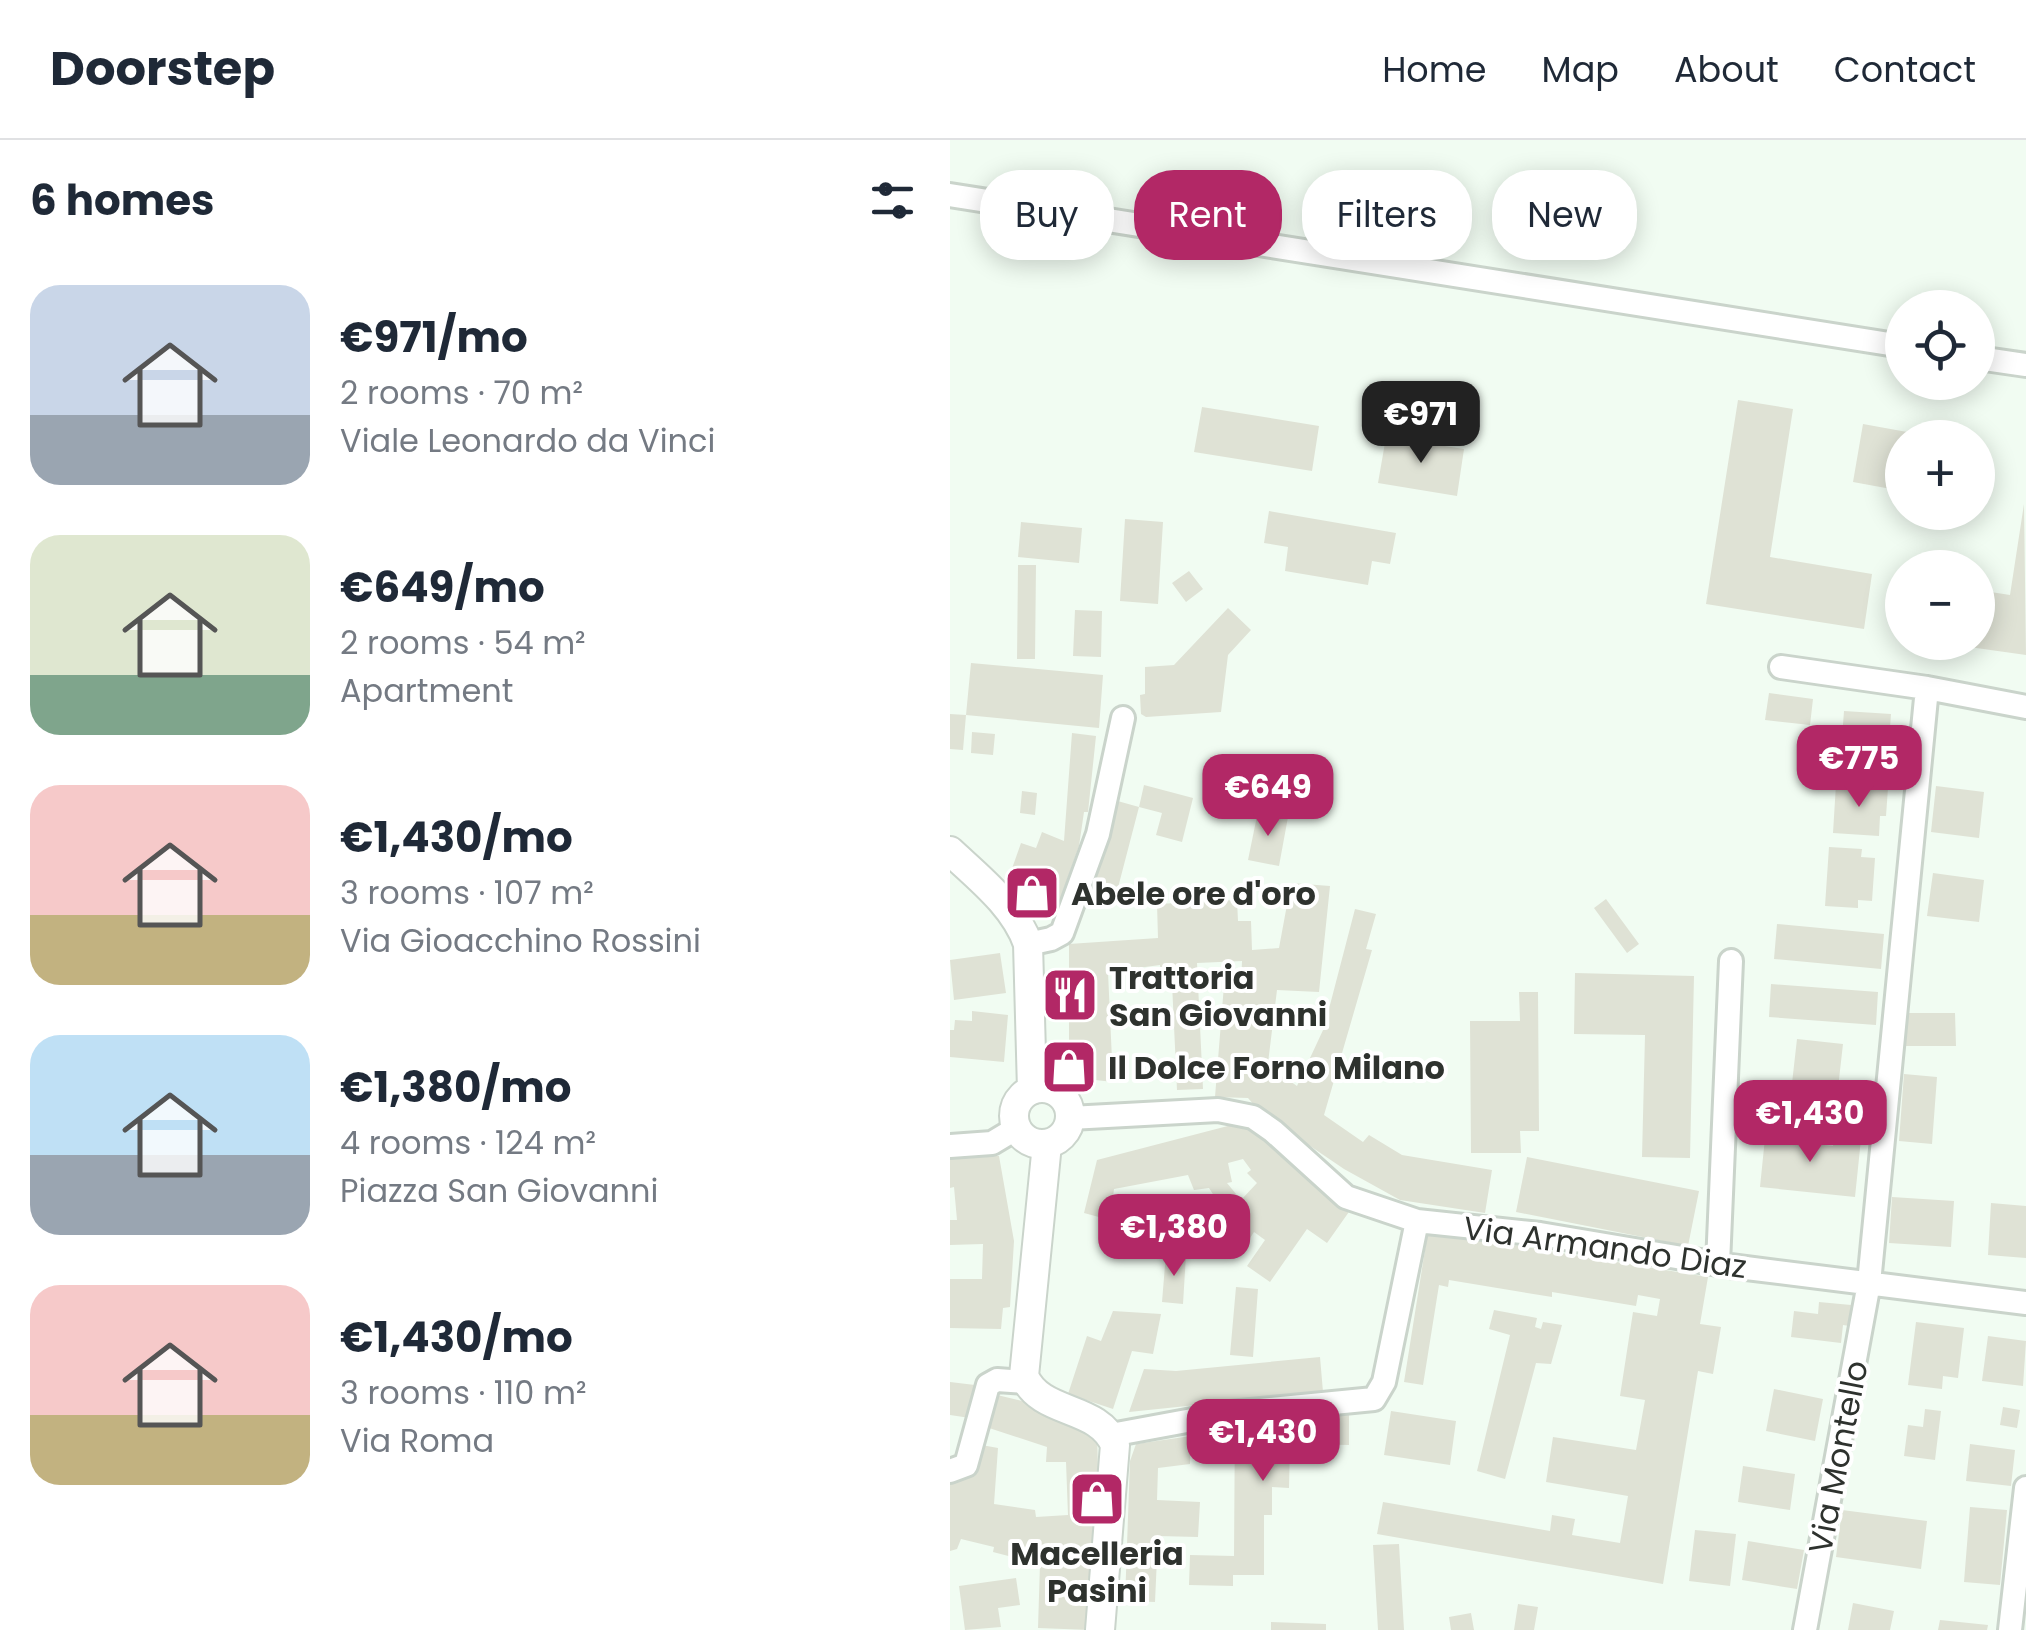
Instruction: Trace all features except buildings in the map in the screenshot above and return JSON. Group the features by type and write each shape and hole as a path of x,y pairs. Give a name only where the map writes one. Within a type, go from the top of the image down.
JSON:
{"street":[{"path":"950,194 1885,343"},
{"path":"1995,360 2026,365"},
{"path":"1781,667 2026,707"},
{"name":"Via Montello","path":"1805,1630 1869,1283 1927,688"},
{"path":"1028,944 1062,933 1098,834 1123,718"},
{"path":"950,851 1010,910 1028,944 1032,1090"},
{"path":"1718,1264 1731,962"},
{"path":"1041,1088 1058,1094 1069,1109 1070,1118 1063,1134 1047,1144 1030,1141 1017,1128 1015,1110 1032,1090 1041,1088"},
{"name":"Via Armando Diaz","path":"1070,1118 1218,1110 1253,1117 1274,1130 1346,1198 1417,1222 1540,1234 1718,1264 2026,1304"},
{"path":"950,1146 992,1144 1017,1128"},
{"path":"1047,1144 1023,1369 1026,1382 1044,1399 1090,1418 1110,1436 1114,1446 1100,1630"},
{"path":"1110,1436 1230,1412 1374,1399 1384,1382 1417,1222"},
{"path":"950,1471 966,1466 988,1385 997,1380 1026,1382"},
{"path":"2010,1630 2026,1488"}],"place":[{"name":"Abele ore d'oro","path":"1032,893"},
{"name":"Trattoria San Giovanni","path":"1070,995"},
{"name":"Il Dolce Forno Milano","path":"1069,1067"},
{"name":"Macelleria Pasini","path":"1097,1499"}]}
